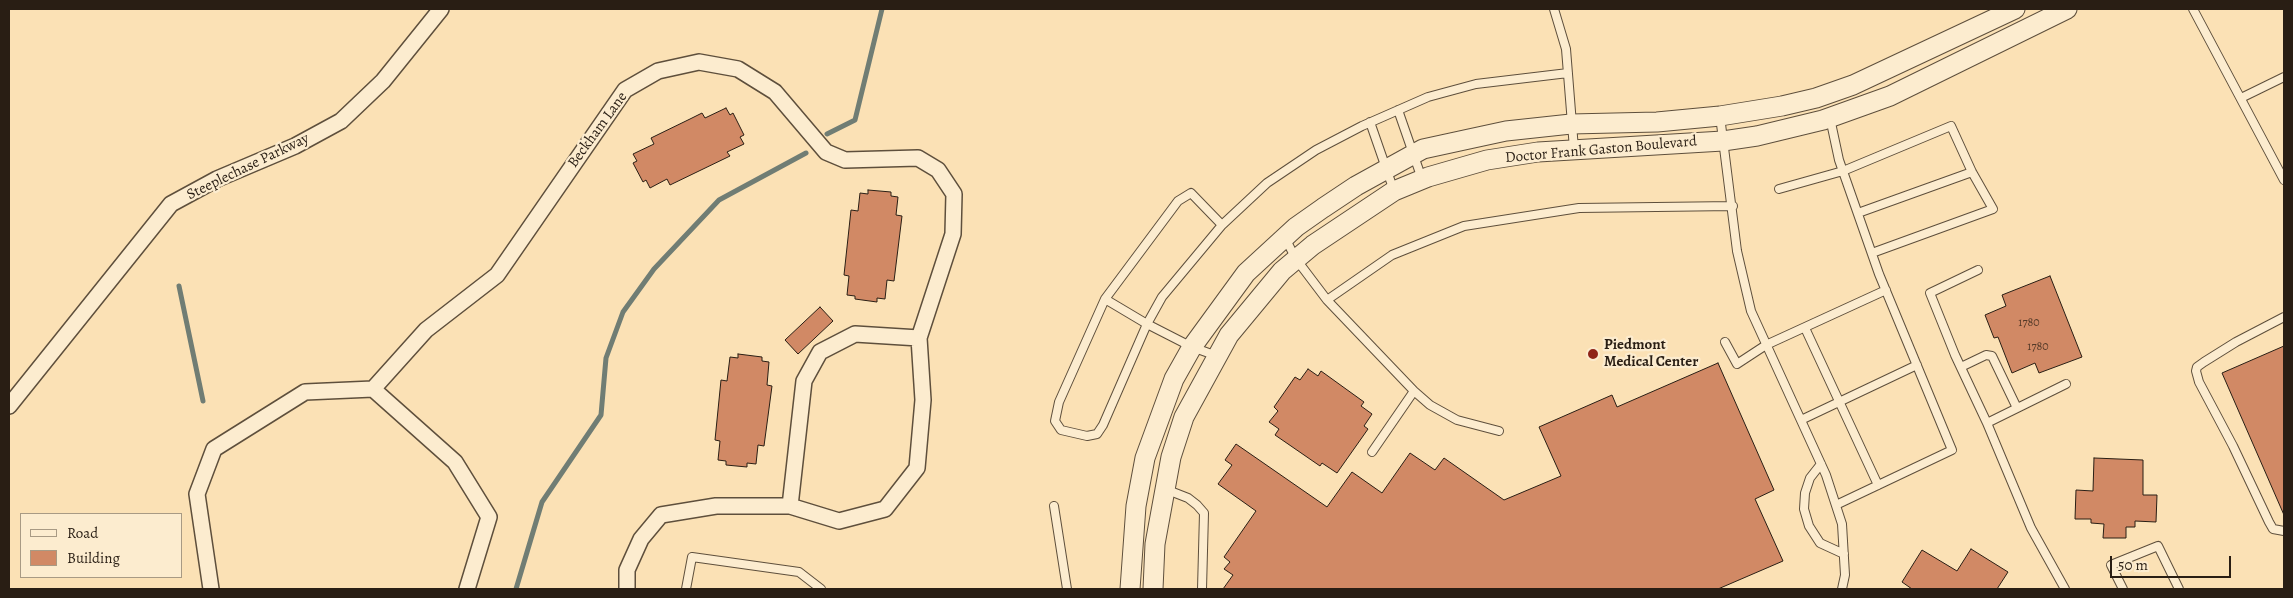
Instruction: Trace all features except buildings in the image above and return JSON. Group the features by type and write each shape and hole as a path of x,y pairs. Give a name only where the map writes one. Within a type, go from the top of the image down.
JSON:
{"street":[{"name":"Steeplechase Parkway","path":"9,406 171,204 217,180 295,146 341,121 383,81 441,9"},
{"name":"Doctor Frank Gaston Boulevard","path":"1130,589 1136,506 1145,458 1164,402 1192,347 1246,273 1284,238 1323,208 1423,149 1506,132 1570,124 1657,122 1720,116 1782,106 1853,85 2015,9"},
{"name":"Doctor Frank Gaston Boulevard","path":"1153,589 1155,544 1171,457 1184,417 1229,335 1282,271 1333,231 1394,191 1422,179 1487,160 1538,152 1723,140 1757,136 1830,118 1890,96 2067,9"},
{"path":"1979,26 1990,48"},
{"name":"Beckham Lane","path":"373,389 426,330 497,276 625,90 658,71 699,62 738,70 775,92 826,152 845,160 918,158 938,170 954,194 953,234 919,338 923,400 917,468 885,509 840,521 790,506 716,506 661,515 640,540 627,570 627,589"},
{"path":"790,506 804,381 820,352 855,334 919,338"},
{"path":"211,589 197,494 214,449 305,392 373,389 455,462 489,517 467,589"}],"lane":[{"path":"1554,9 1566,49 1570,124 1574,149"},
{"path":"2193,9 2284,180"},
{"path":"1222,224 1191,193 1184,196 1105,299 1059,402 1055,421 1061,430 1087,436 1098,434 1147,324 1162,298 1222,224 1267,184 1316,150 1370,122 1428,97 1476,84 1568,73"},
{"path":"2241,98 2284,77"},
{"path":"1398,110 1422,179"},
{"path":"1720,116 1738,250 1750,311 1821,464 1836,505 1842,524 1845,575 1842,589"},
{"path":"1830,118 1843,171 1872,253 1952,450 1836,505"},
{"path":"1370,122 1385,170 1394,191"},
{"path":"1778,189 1843,171 1951,126 1972,172 1993,209 1872,253"},
{"path":"1858,213 1972,172"},
{"path":"1327,300 1392,255 1464,226 1579,208 1733,206"},
{"path":"1284,238 1296,259 1327,300 1414,391 1430,404 1457,420 1498,430"},
{"path":"1978,270 1930,293 1961,367 1988,423 2031,528 2065,589"},
{"path":"1725,342 1737,364 1766,345 1886,290"},
{"path":"1105,299 1147,324 1192,347 1217,356"},
{"path":"2284,317 2236,342 2197,367 2196,371 2199,382 2233,446 2269,522 2274,529 2284,531"},
{"path":"1805,328 1878,485"},
{"path":"1961,367 1986,355 1992,356 2017,408"},
{"path":"1801,420 1917,365"},
{"path":"1988,423 2066,384"},
{"path":"1372,452 1414,391"},
{"path":"1821,464 1810,478 1805,493 1804,509 1809,526 1820,543 1844,554"},
{"path":"1165,488 1188,498 1198,505 1204,514 1202,589"},
{"path":"1054,506 1067,589"},
{"path":"2123,589 2111,565 2158,546 2179,589"},
{"path":"686,589 692,557 799,572 817,588"}],"waterway":[{"path":"827,134 855,120 882,9"},
{"path":"516,589 542,502 601,415 606,358 623,312 654,269 719,200 806,153"},
{"path":"179,286 203,401"}],"place":[{"name":"Piedmont Medical Center","path":"1593,354"}]}
